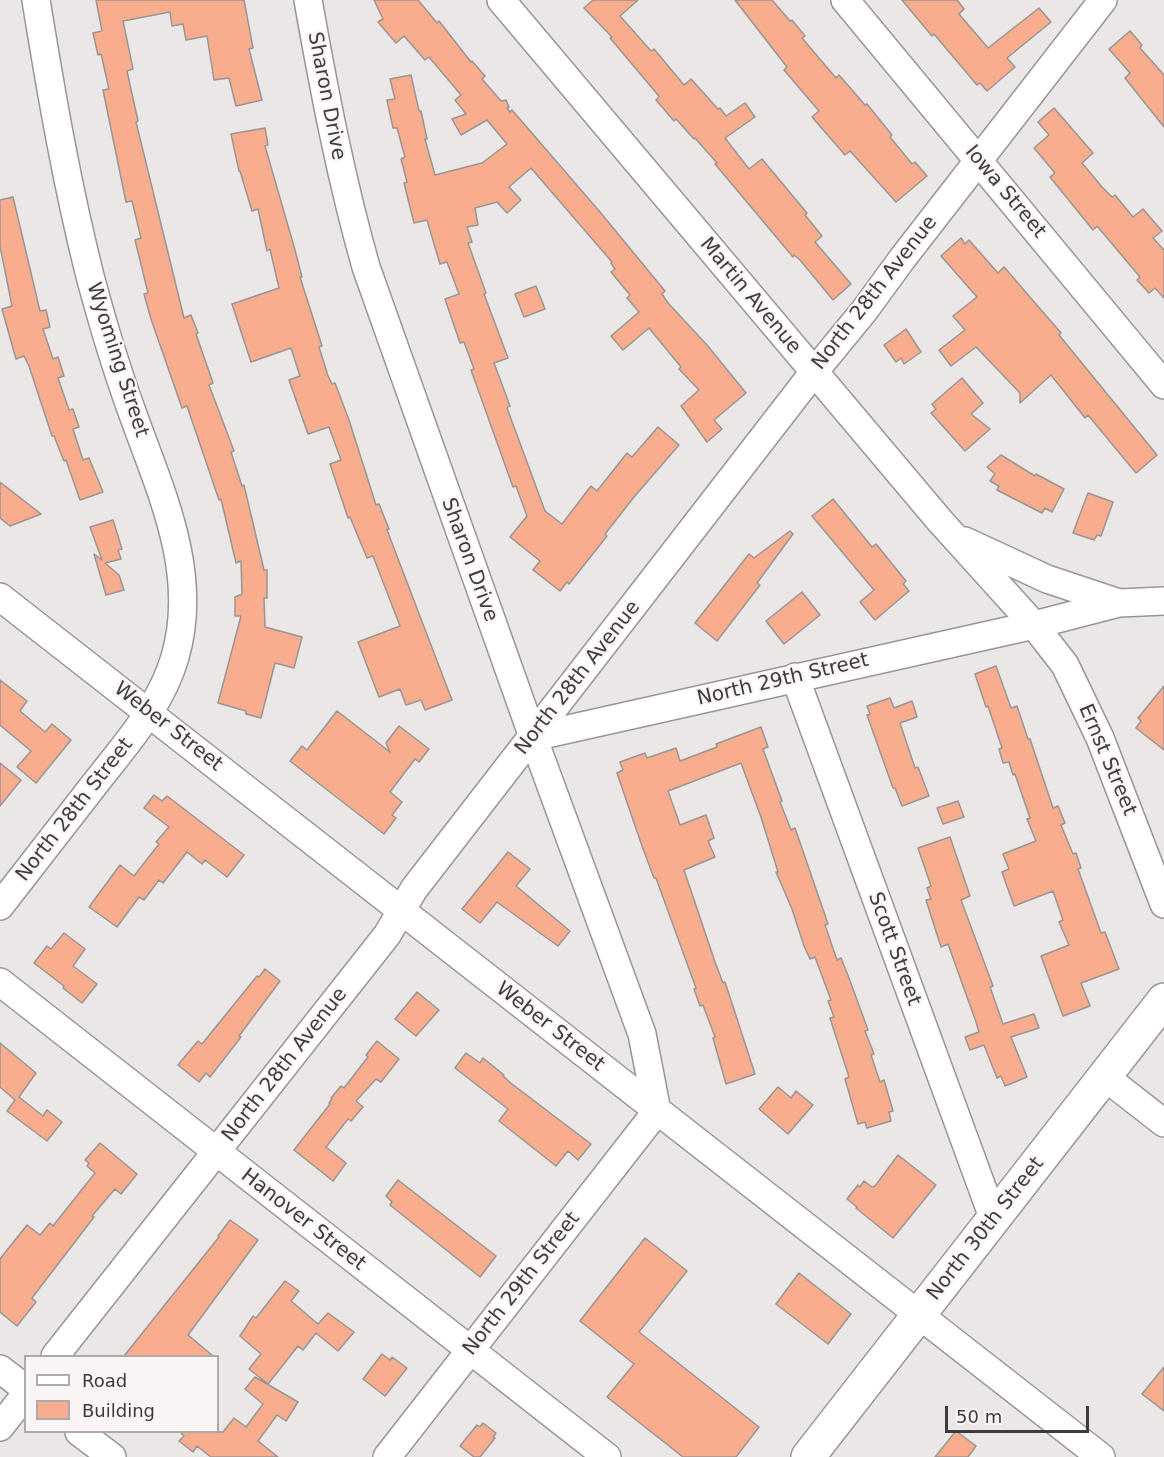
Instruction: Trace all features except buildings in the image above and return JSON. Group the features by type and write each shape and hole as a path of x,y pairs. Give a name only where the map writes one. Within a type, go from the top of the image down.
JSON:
{"highway":[{"name":"North 30th Street","path":"808,1457 1164,1000"}],"street":[{"name":"Wyoming Street","path":"36,0 56,122 90,276 122,384 170,517 182,568 184,597 181,635 163,691 149,712"},
{"name":"Sharon Drive","path":"308,0 327,108 366,267 533,737 642,1034 657,1112"},
{"name":"Martin Avenue","path":"501,0 953,535 1034,625"},
{"name":"Iowa Street","path":"845,0 1164,385"},
{"name":"North 28th Avenue","path":"56,1355 387,935 414,889 1103,0"},
{"path":"953,535 1047,579 1119,603"},
{"name":"Weber Street","path":"0,597 1101,1457"},
{"path":"1034,625 1119,603 1164,601"},
{"name":"North 29th Street","path":"533,737 1034,625"},
{"name":"Ernst Street","path":"1034,625 1065,665 1100,738 1164,904"},
{"name":"Scott Street","path":"795,677 994,1220"},
{"name":"North 28th Street","path":"0,906 149,712"},
{"name":"Hanover Street","path":"0,982 607,1457"},
{"path":"1105,1077 1164,1124"},
{"name":"North 29th Street","path":"387,1457 657,1112"},
{"path":"0,1369 24,1387"},
{"path":"0,1427 24,1397"},
{"path":"82,1433 112,1457"}]}
